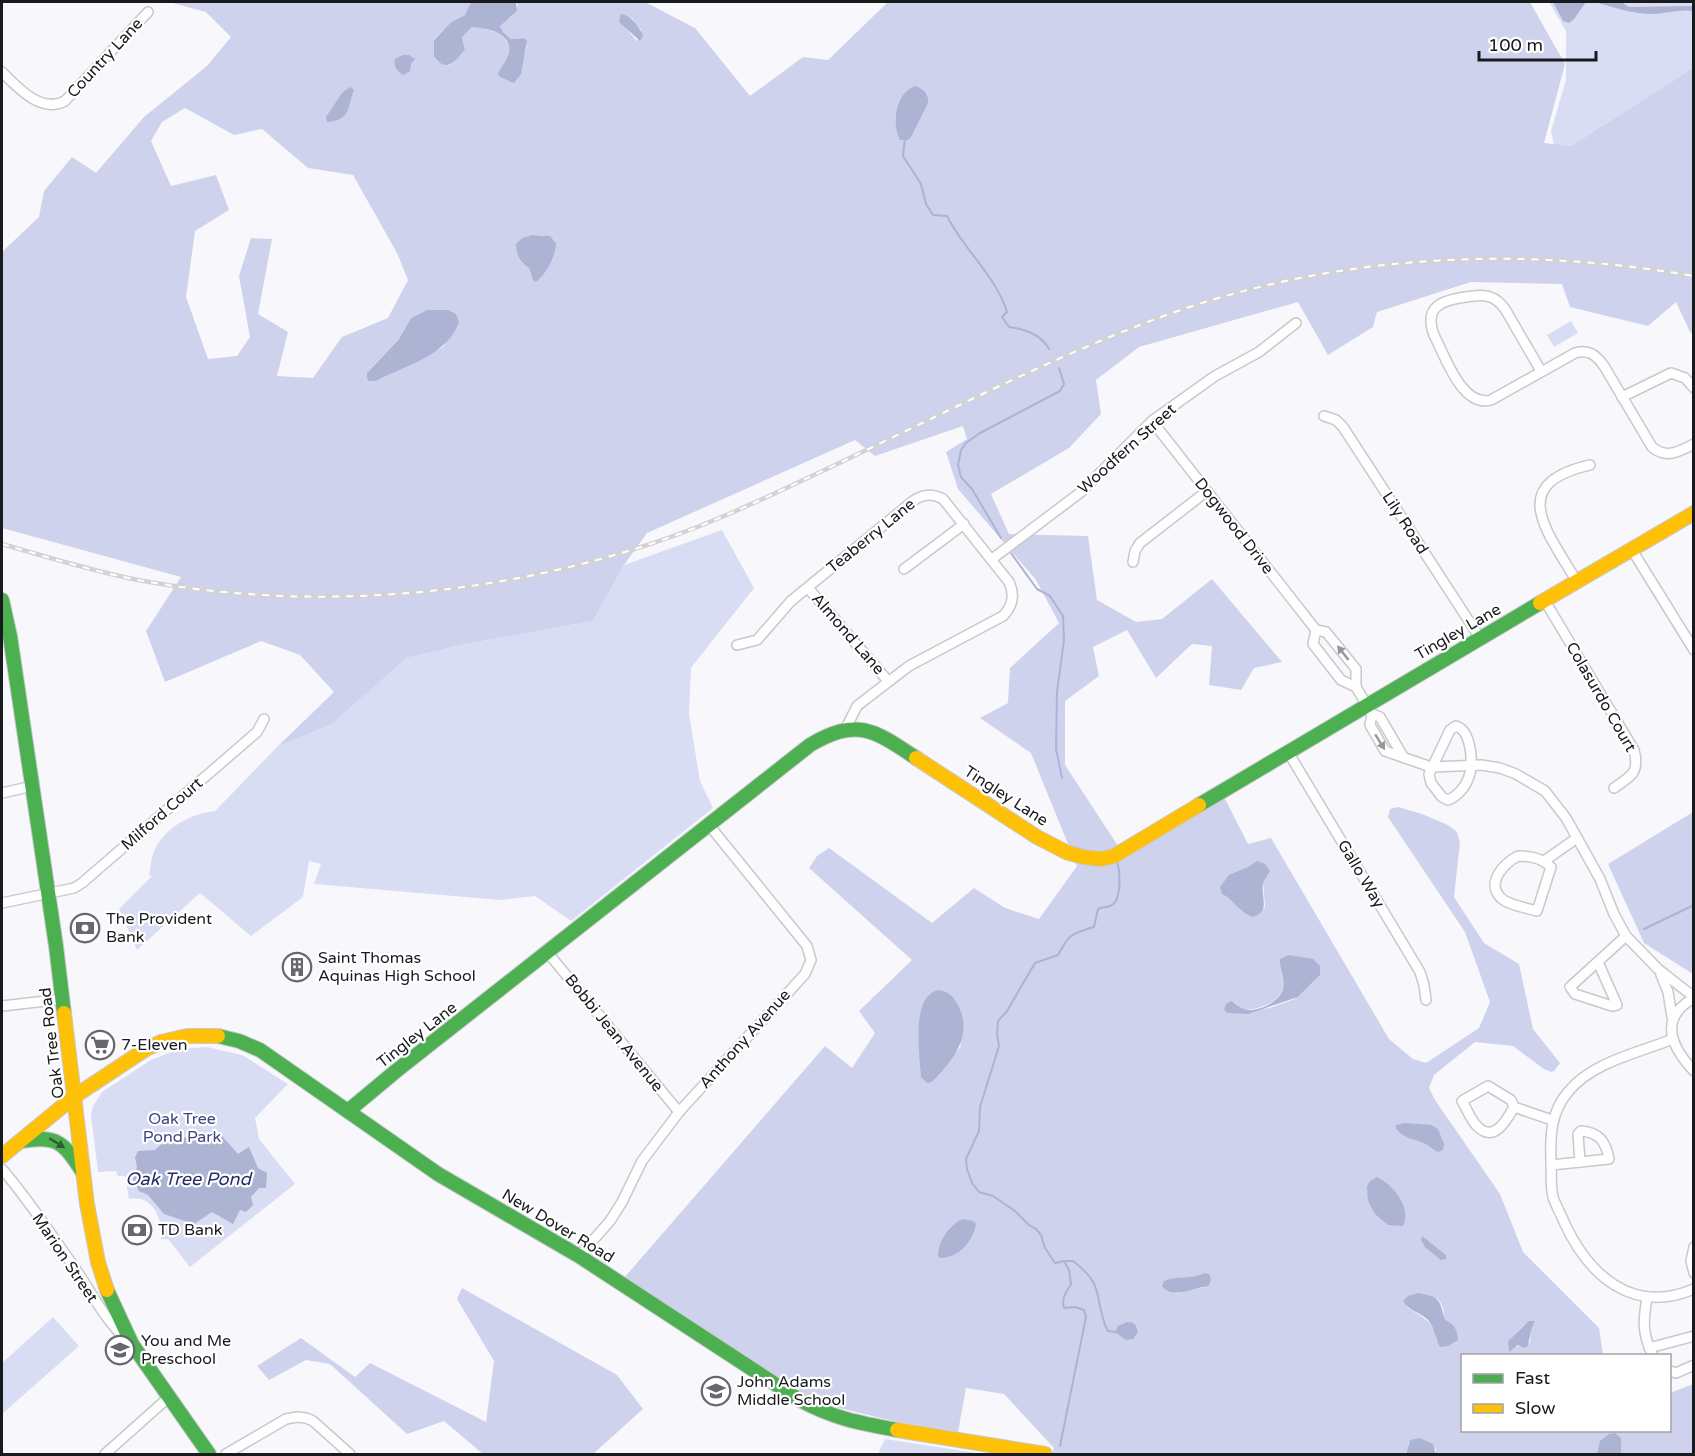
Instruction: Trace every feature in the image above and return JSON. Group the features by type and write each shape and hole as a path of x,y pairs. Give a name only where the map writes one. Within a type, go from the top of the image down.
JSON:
{"street":[{"name":"Country Lane","path":"2,72 24,93 38,101 59,105 65,102 148,12"},
{"path":"1541,371 1498,301 1483,296 1452,299 1437,305 1432,312 1431,326 1434,335 1462,388 1471,398 1483,402 1491,400 1575,353 1585,351 1598,357 1648,440 1658,452 1673,454 1694,444"},
{"name":"Woodfern Street","path":"992,560 1081,492 1152,421 1215,376 1258,352 1296,323"},
{"path":"1622,397 1671,373 1685,378 1694,388"},
{"name":"Lily Road","path":"1324,416 1336,420 1343,427 1480,638"},
{"name":"Dogwood Drive","path":"1152,421 1316,630 1326,632 1356,669 1356,687 1369,709"},
{"path":"1577,582 1547,532 1539,504 1541,494 1554,478 1576,468 1590,465"},
{"path":"1133,562 1135,551 1140,543 1207,491"},
{"name":"Teaberry Lane","path":"737,645 757,640 791,601 919,497 931,495 943,499 1012,587 1012,601 1003,616 909,666 888,681 857,706 846,728"},
{"name":"Tingley Lane","path":"348,1112 396,1071 825,735 846,728 864,729 882,736 1037,837 1066,852 1101,859 1114,856 1288,752 1369,709 1480,638 1694,513"},
{"path":"904,569 964,524"},
{"path":"1632,550 1694,650"},
{"name":"Almond Lane","path":"808,588 888,681"},
{"name":"Colasurdo Court","path":"1545,601 1634,750 1637,760 1636,769 1631,776 1614,788"},
{"name":"Oak Tree Road","path":"2,603 10,636 49,894 84,1172 98,1262 110,1298 132,1344 209,1455"},
{"name":"Dogwood Drive","path":"1316,630 1313,644 1341,680 1356,687"},
{"path":"1369,709 1380,717 1404,758"},
{"path":"1369,709 1370,725 1385,751 1431,767 1471,765 1500,768 1516,774 1545,791 1555,801 1600,879 1626,936 1658,969 1694,998 1681,1005 1672,1019"},
{"name":"Milford Court","path":"2,903 74,888 94,874 257,732 264,719"},
{"path":"1456,726 1462,728 1466,734 1471,765 1470,777 1465,786 1451,799 1442,797 1431,783 1429,774 1431,767 1450,730 1456,726"},
{"name":"Gallo Way","path":"1288,752 1420,972 1425,1000"},
{"path":"2,793 33,786"},
{"name":"Anthony Avenue","path":"579,1256 610,1221 642,1161 679,1112 805,974 811,960 811,953 807,946 709,825"},
{"path":"1544,861 1576,838"},
{"path":"1518,856 1530,856 1544,861 1551,867 1537,911 1502,899 1496,891 1495,881 1500,870 1508,861 1518,856"},
{"path":"1598,962 1617,1005 1612,1006 1575,994 1570,987 1626,936"},
{"name":"Bobbi Jean Avenue","path":"548,953 679,1112"},
{"path":"1658,969 1668,992 1673,1039 1679,1054 1694,1071"},
{"path":"2,1006 63,999"},
{"name":"New Dover Road","path":"2,1156 75,1096 153,1046 178,1037 205,1035 230,1038 260,1050 438,1174 579,1256 818,1410 851,1422 1046,1455"},
{"path":"1673,1039 1591,1072 1568,1092 1556,1109 1552,1120 1551,1186 1553,1198 1581,1254 1610,1282 1633,1295 1647,1297 1672,1296 1694,1289"},
{"path":"1514,1107 1499,1130 1485,1131 1477,1127 1462,1101 1488,1086 1511,1101 1514,1107 1552,1120"},
{"path":"19,1142 50,1137 61,1142 84,1172"},
{"path":"1551,1165 1580,1162"},
{"name":"Marion Street","path":"2,1169 76,1269 110,1323 132,1344"},
{"path":"1694,1247 1691,1261 1694,1273"},
{"path":"1647,1297 1643,1326 1651,1352 1694,1335"},
{"path":"1671,1371 1676,1373 1694,1365"},
{"path":"105,1455 170,1397"},
{"path":"226,1455 286,1419 297,1417 313,1421 350,1455"}],"green space":[{"path":"1549,2 1693,2 1693,68 1571,146 1554,145 1551,131 1566,80 1566,31"},
{"path":"1571,321 1578,333 1554,347 1547,335"},
{"path":"722,530 754,588 691,668 689,714 700,781 713,808 571,921 535,896 500,900 314,884 321,864 309,861 303,897 251,936 200,893 137,950 119,909 152,876 149,875 152,860 159,843 179,823 196,815 215,811 277,747 332,724 405,658 461,645 593,621 624,565"},
{"name":"Oak Tree Pond Park","path":"207,1047 242,1055 288,1084 255,1118 259,1139 295,1184 190,1267 168,1239 161,1239 158,1216 150,1204 137,1198 129,1199 125,1176 118,1176 116,1171 98,1172 91,1115 93,1106 102,1092 151,1060 179,1049"},
{"path":"53,1317 79,1346 2,1414 2,1363"},
{"path":"885,1439 983,1454 878,1454"}],"shaded area":[{"path":"169,2 471,2 465,15 451,22 434,39 434,58 438,62 450,65 465,50 462,36 472,27 485,29 498,34 507,42 509,48 502,78 508,79 522,70 521,65 527,46 524,38 511,39 500,26 512,16 518,5 516,2 645,2 695,28 750,96 803,57 828,60 888,2 1530,2 1565,64 1544,143 1571,146 1693,68 1693,334 1676,302 1648,326 1570,307 1562,284 1471,282 1377,312 1373,327 1328,355 1298,302 1139,347 1096,380 1101,414 1069,448 991,494 1009,534 1088,536 1097,600 1136,622 1162,619 1212,579 1282,662 1254,668 1241,690 1209,685 1212,646 1192,644 1156,678 1127,630 1093,647 1099,676 1065,701 1065,765 1124,855 1224,797 1248,844 1271,838 1389,1039 1413,1059 1426,1063 1479,1028 1490,1002 1465,932 1388,817 1390,809 1398,807 1422,814 1448,825 1457,832 1460,842 1454,897 1484,943 1519,964 1533,1029 1560,1063 1551,1072 1513,1046 1475,1042 1434,1075 1429,1088 1500,1194 1523,1252 1599,1328 1603,1354 1461,1354 1461,1432 1671,1432 1671,1393 1693,1384 1693,1454 1436,1454 1436,1449 1409,1442 1406,1454 1052,1454 1054,1448 1004,1394 966,1388 958,1432 893,1421 819,1403 624,1278 825,1046 852,1068 875,1033 859,1011 912,960 809,868 817,856 829,848 932,923 974,888 1005,908 1039,919 1077,866 1031,753 980,718 1008,703 1010,668 1059,623 1036,580 958,489 946,452 967,439 963,426 875,456 855,440 647,533 624,565 593,621 461,645 406,658 332,724 277,747 334,692 300,655 261,641 165,682 146,631 181,577 2,528 2,252 39,217 44,191 72,157 96,173 144,117 207,66 231,37 206,12","holes":["632,18 641,30 637,41 624,26","185,108 234,135 262,129 308,168 353,175 397,253 408,280 388,318 342,337 313,378 277,376 288,332 258,314 272,239 251,238 239,276 250,337 237,356 208,359 186,297 195,231 229,210 216,175 171,186 151,141 162,122","542,235 554,240 553,257 546,268 533,280 529,268 522,263 517,252 517,244 522,238","427,310 456,314 459,322 443,347 376,381 367,378 367,373 399,339 411,318","1248,867 1269,874 1263,880 1265,907 1252,917 1222,894","1280,959 1313,959 1317,978 1292,1000 1270,1008 1227,1013 1234,1002 1245,1010 1264,1006 1279,996 1283,984","938,990 949,994 961,1046 932,1082","1200,1276 1205,1287 1175,1294 1187,1278","1437,1298 1444,1314 1437,1341 1430,1324 1407,1307","1535,1322 1531,1331 1530,1343 1515,1347 1508,1341 1524,1325"]},
{"path":"1693,812 1693,974 1644,943 1608,864"},
{"path":"462,1288 617,1375 643,1409 593,1454 483,1454 444,1421 407,1434 330,1364 306,1360 269,1380 257,1366 301,1338 355,1377 370,1363 486,1422 494,1361 457,1299"}],"water":[{"path":"471,2 516,2 517,11 500,26 511,39 524,38 527,41 521,74 514,83 500,77 498,73 507,57 509,45 502,35 490,30 472,27 462,37 465,50 451,64 443,64 434,57 434,40 451,22 465,15"},
{"path":"1553,2 1586,2 1569,23 1563,21"},
{"path":"1595,2 1621,2 1629,7 1693,6 1693,11 1644,14"},
{"path":"621,14 632,19 637,25 643,36 640,41 619,22"},
{"path":"409,55 415,59 410,71 403,75 396,68 395,59"},
{"path":"916,86 925,92 928,103 911,137 908,140 900,140 896,125 897,108 904,94"},
{"path":"350,87 354,90 347,112 340,119 327,122 326,117 342,93"},
{"path":"532,235 550,236 556,243 550,264 536,282 529,268 519,258 516,244 522,238"},
{"path":"427,310 448,310 456,314 459,322 453,334 445,343 424,358 376,381 369,381 367,373 399,339 411,318"},
{"path":"1257,861 1265,864 1270,871 1263,884 1263,908 1258,915 1252,917 1222,894 1220,887 1229,875"},
{"path":"1289,955 1313,959 1320,966 1320,975 1298,997 1248,1014 1227,1013 1224,1009 1231,1001 1243,1009 1253,1010 1274,1001 1283,988 1280,959"},
{"path":"938,990 948,993 956,1001 963,1018 964,1028 958,1048 947,1066 932,1082 927,1083 921,1077 920,1015 923,1003 929,995"},
{"path":"1405,1123 1431,1125 1438,1129 1444,1144 1443,1150 1438,1152 1426,1144 1401,1134 1396,1125"},
{"name":"Oak Tree Pond","path":"203,1132 222,1136 238,1154 249,1147 258,1168 267,1173 266,1188 259,1188 251,1197 253,1205 246,1212 240,1210 233,1224 212,1212 194,1224 164,1214 148,1195 139,1191 133,1179 137,1167 135,1157 138,1151 155,1150 160,1145"},
{"path":"1377,1177 1395,1191 1403,1204 1405,1219 1403,1226 1388,1225 1375,1214 1368,1201 1367,1187 1369,1182"},
{"path":"962,1219 973,1221 976,1224 972,1236 959,1252 940,1258 938,1250 942,1240 949,1230"},
{"path":"1422,1236 1446,1255 1446,1259 1441,1260 1425,1247 1421,1240"},
{"path":"1205,1273 1211,1277 1208,1286 1177,1293 1166,1290 1162,1286 1164,1281 1169,1279"},
{"path":"1418,1293 1438,1300 1445,1320 1455,1328 1458,1340 1448,1346 1440,1347 1430,1322 1403,1301 1408,1296"},
{"path":"1529,1321 1535,1321 1528,1346 1524,1348 1518,1345 1509,1352 1508,1341"},
{"path":"1127,1322 1135,1324 1138,1332 1133,1339 1126,1340 1115,1332 1118,1326"},
{"path":"1615,1433 1621,1438 1621,1454 1597,1454 1600,1441 1609,1434"},
{"path":"1420,1438 1433,1444 1436,1454 1406,1454 1410,1440"}],"waterway":[{"path":"905,137 903,156 921,184 926,204 933,215 947,216 988,275 1007,312 1002,317 1009,327 1032,333 1049,349"},
{"path":"1001,538 972,489 961,477 958,465 961,450 966,443 980,433 1060,391 1064,384 1059,368"},
{"path":"1011,553 1037,589 1050,596 1063,616 1064,640 1057,692 1056,749 1062,778"},
{"path":"1060,1446 1086,1317 1084,1310 1075,1307 1064,1308 1064,1299 1071,1284 1069,1270 1064,1261 1055,1263 1045,1248 1041,1235 1015,1211 993,1196 979,1192 972,1183 966,1159 979,1131 980,1107 999,1046 998,1021 1007,1011 1035,963 1058,955 1072,935 1094,927 1098,909 1111,906 1115,902 1119,885 1117,861"},
{"path":"1644,929 1694,905"},
{"path":"1064,1261 1073,1261 1090,1277 1097,1290 1105,1325 1108,1331 1115,1332"}],"railway":[{"path":"2,544 138,580 261,595 323,597 385,595 508,580 628,551 700,526 770,496 1020,376 1103,340 1211,300 1279,282 1347,270 1416,262 1486,259 1555,260 1625,266 1694,276"}],"traffic: fast":[{"path":"2,600 10,636 64,1013"},
{"path":"1199,805 1540,603"},
{"path":"348,1111 810,745 826,736 853,729 876,734 916,758"},
{"path":"218,1036 239,1041 260,1050 438,1174 579,1256 798,1399 822,1411 846,1419 897,1430"},
{"path":"21,1141 43,1139 58,1143 70,1153 82,1171"},
{"path":"107,1290 132,1344 209,1454"}],"traffic: slow":[{"path":"1540,603 1694,513"},
{"path":"916,758 1037,837 1066,852 1083,857 1101,859 1114,856 1199,805"},
{"path":"64,1013 87,1204 98,1262 107,1290"},
{"path":"2,1156 75,1096 146,1049 161,1042 187,1036 218,1036"},
{"path":"897,1430 1045,1454"}],"place":[{"name":"The Provident Bank","path":"85,928"},
{"name":"Saint Thomas Aquinas High School","path":"297,967"},
{"name":"7-Eleven","path":"100,1045"},
{"name":"TD Bank","path":"137,1230"},
{"name":"You and Me Preschool","path":"120,1350"},
{"name":"John Adams Middle School","path":"716,1391"}]}
